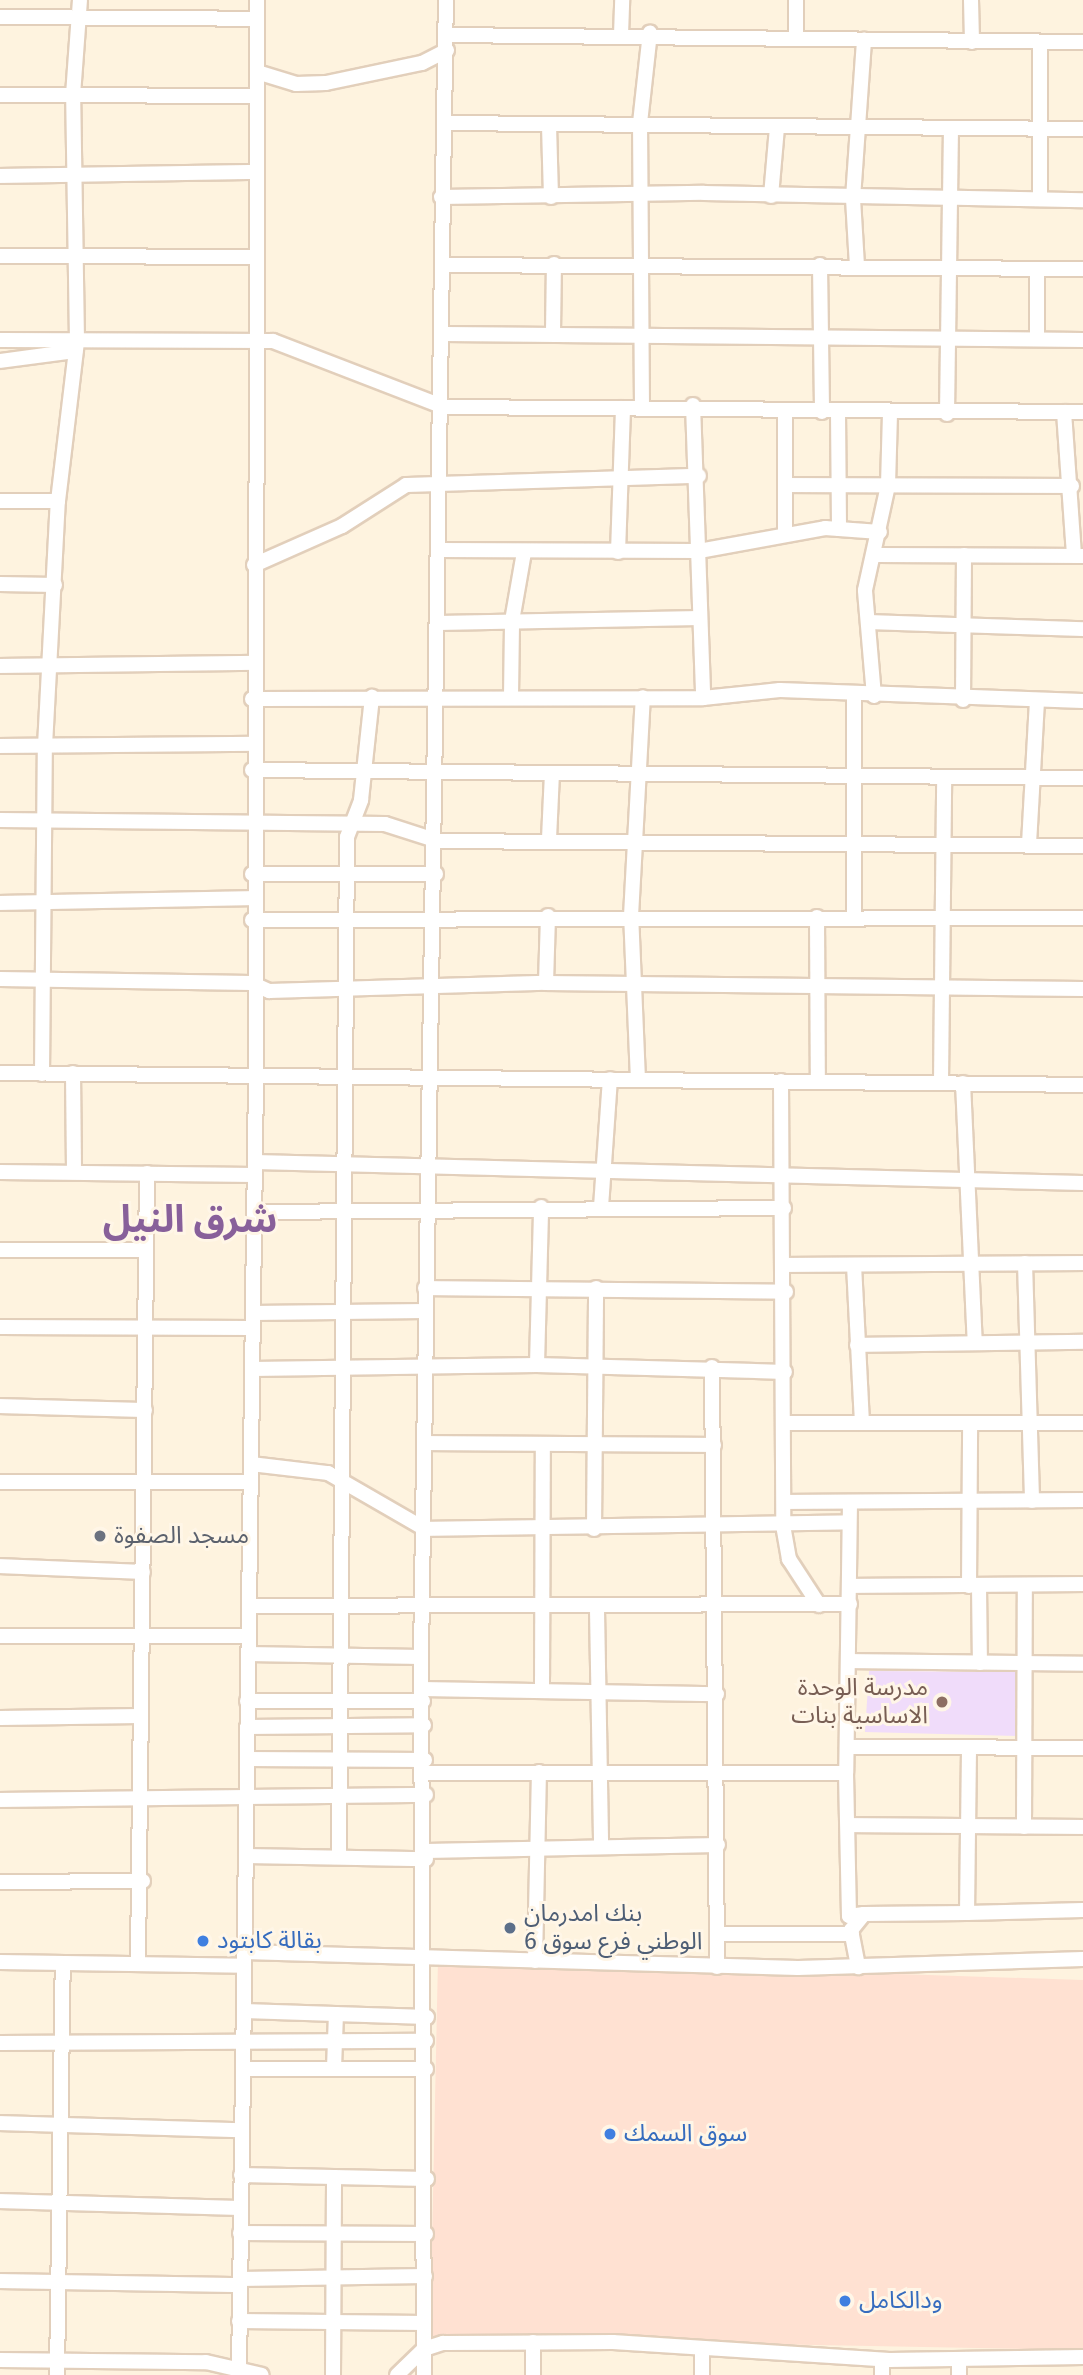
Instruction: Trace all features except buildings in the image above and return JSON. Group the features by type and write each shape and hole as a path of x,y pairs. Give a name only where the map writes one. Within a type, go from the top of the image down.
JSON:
{"street":[{"path":"42,1074 45,747 58,500 76,346 73,95 80,0"},
{"path":"239,2375 256,1076 251,983 251,898 257,0"},
{"path":"424,2375 427,2017 426,1795 421,1657 425,1529 428,1075 438,841 436,482 444,407 441,197 446,0"},
{"path":"621,35 622,0"},
{"path":"796,0 796,39"},
{"path":"971,0 972,41"},
{"path":"0,17 257,19"},
{"path":"257,72 296,84 326,83 422,63 447,42 650,33 796,39 1083,42"},
{"path":"642,407 640,123 650,33"},
{"path":"857,266 853,198 855,130 864,39"},
{"path":"1040,42 1040,199"},
{"path":"0,95 257,96"},
{"path":"444,123 640,123 855,130 1083,129"},
{"path":"549,125 551,197"},
{"path":"771,196 777,127"},
{"path":"947,414 951,130"},
{"path":"0,176 73,178 257,172"},
{"path":"441,197 551,197 640,193 1083,200"},
{"path":"0,256 256,257"},
{"path":"442,265 640,262 1083,269"},
{"path":"553,332 554,264"},
{"path":"820,265 822,412"},
{"path":"1037,268 1037,338"},
{"path":"445,334 553,332 948,335 1083,340"},
{"path":"0,340 76,346 256,341 287,345 343,373 444,407 623,408 693,405 890,414 1083,412"},
{"path":"0,361 76,346"},
{"path":"693,405 699,476 700,618 704,698"},
{"path":"618,552 623,408"},
{"path":"785,410 785,534"},
{"path":"838,412 839,529"},
{"path":"876,555 1078,556 1064,412"},
{"path":"874,696 865,590 876,555 888,485 890,414"},
{"path":"254,565 342,527 400,487 436,482 622,482 699,476"},
{"path":"785,485 1072,486"},
{"path":"0,501 58,500"},
{"path":"438,550 699,551 785,534 839,529 880,532"},
{"path":"511,696 512,621 524,552"},
{"path":"963,700 964,555"},
{"path":"0,584 55,585"},
{"path":"438,624 700,618"},
{"path":"868,622 1083,629"},
{"path":"0,666 253,663"},
{"path":"252,699 438,696 704,698 780,690 963,700 1083,701"},
{"path":"854,695 850,776 854,919"},
{"path":"339,1857 338,1701 343,1482 342,1163 347,875 349,825 365,769 372,697"},
{"path":"638,1080 631,986 631,916 636,840 636,772 643,697"},
{"path":"1029,844 1030,778 1037,702"},
{"path":"0,746 253,744"},
{"path":"253,769 1083,778"},
{"path":"550,839 552,773"},
{"path":"941,1083 946,987 940,923 944,777"},
{"path":"0,820 252,827 385,824 438,841 550,839 1083,846"},
{"path":"252,874 436,874"},
{"path":"0,903 251,898"},
{"path":"546,983 548,916"},
{"path":"251,920 631,916 817,917 940,923 1083,918"},
{"path":"817,917 818,1081"},
{"path":"0,979 251,983 269,991 546,983 1083,989"},
{"path":"0,1073 428,1075 1083,1085"},
{"path":"73,1073 74,1172"},
{"path":"601,1207 610,1079"},
{"path":"781,1081 787,1265 783,1525 789,1559 819,1605"},
{"path":"963,1083 967,1184 975,1262 975,1343"},
{"path":"0,1172 147,1173 342,1163 604,1174 782,1173 967,1184 1083,1183"},
{"path":"138,1963 144,1801 140,1716 147,1173"},
{"path":"254,1212 342,1214 541,1207 784,1208"},
{"path":"537,1365 541,1207"},
{"path":"0,1250 146,1251"},
{"path":"1025,1263 1032,1500"},
{"path":"787,1265 1083,1263"},
{"path":"854,1265 862,1423"},
{"path":"425,1288 540,1287 786,1292"},
{"path":"594,1529 598,1366 596,1288"},
{"path":"253,1313 425,1311"},
{"path":"0,1328 144,1331 253,1328"},
{"path":"858,1345 1083,1342"},
{"path":"252,1368 537,1365 712,1367 785,1372"},
{"path":"712,1367 717,1608 718,1966"},
{"path":"0,1406 145,1410"},
{"path":"784,1423 1083,1423"},
{"path":"970,1423 968,1501 980,1663"},
{"path":"426,1443 714,1446"},
{"path":"542,1688 543,1445"},
{"path":"251,1464 320,1470 425,1529 594,1529 849,1522"},
{"path":"0,1482 250,1482"},
{"path":"785,1502 1083,1500"},
{"path":"850,1502 852,1661 846,1773 849,1916 1083,1910"},
{"path":"0,1566 143,1572"},
{"path":"849,1586 1083,1584"},
{"path":"1024,1827 1025,1585"},
{"path":"249,1606 341,1609 597,1609 850,1604"},
{"path":"597,1609 596,1692 601,1845"},
{"path":"0,1636 141,1639 248,1636"},
{"path":"248,1654 421,1657"},
{"path":"852,1661 1083,1664"},
{"path":"247,1701 338,1701 542,1688 596,1692 717,1694"},
{"path":"0,1718 140,1716"},
{"path":"247,1727 424,1726"},
{"path":"849,1747 1083,1748"},
{"path":"967,1913 969,1748"},
{"path":"247,1759 338,1759 425,1767 539,1772 846,1773"},
{"path":"535,1961 539,1772"},
{"path":"0,1800 246,1801 339,1795 426,1795"},
{"path":"848,1825 1083,1827"},
{"path":"246,1856 426,1855 601,1845 718,1845"},
{"path":"0,1882 143,1881"},
{"path":"858,1967 852,1934 864,1914"},
{"path":"717,1934 852,1934"},
{"path":"0,1962 138,1963 425,1957 718,1966 858,1967 1083,1959"},
{"path":"57,2375 63,1963"},
{"path":"243,2011 427,2017"},
{"path":"334,2068 335,2014"},
{"path":"0,2043 243,2044 426,2041"},
{"path":"243,2069 426,2069"},
{"path":"0,2123 242,2130"},
{"path":"241,2175 427,2179"},
{"path":"333,2375 334,2177"},
{"path":"0,2201 241,2208"},
{"path":"240,2233 426,2234"},
{"path":"0,2281 240,2282 425,2276"},
{"path":"239,2322 425,2323"},
{"path":"397,2375 424,2349 443,2343 702,2348 959,2367 1083,2357"},
{"path":"533,2343 533,2375"},
{"path":"702,2348 702,2375"},
{"path":"847,2358 847,2375"},
{"path":"0,2360 206,2362 239,2375 262,2375"},
{"path":"882,2360 882,2375"}],"shaded area":[{"name":"مدرسة الوحدة الاساسية بنات","path":"869,1671 1018,1672 1017,1736 865,1732"},
{"path":"438,1959 1083,1980 1083,2350 430,2338"}],"place":[{"name":"مسجد الصفوة","path":"100,1536"},
{"name":"مدرسة الوحدة الاساسية بنات","path":"942,1702"},
{"name":"بنك امدرمان الوطني فرع سوق 6","path":"510,1928"},
{"name":"بقالة كابتود","path":"203,1941"},
{"name":"سوق السمك","path":"610,2134"},
{"name":"ودالكامل","path":"845,2301"}],"district":[{"name":"شرق النيل","path":"190,1220"}]}
